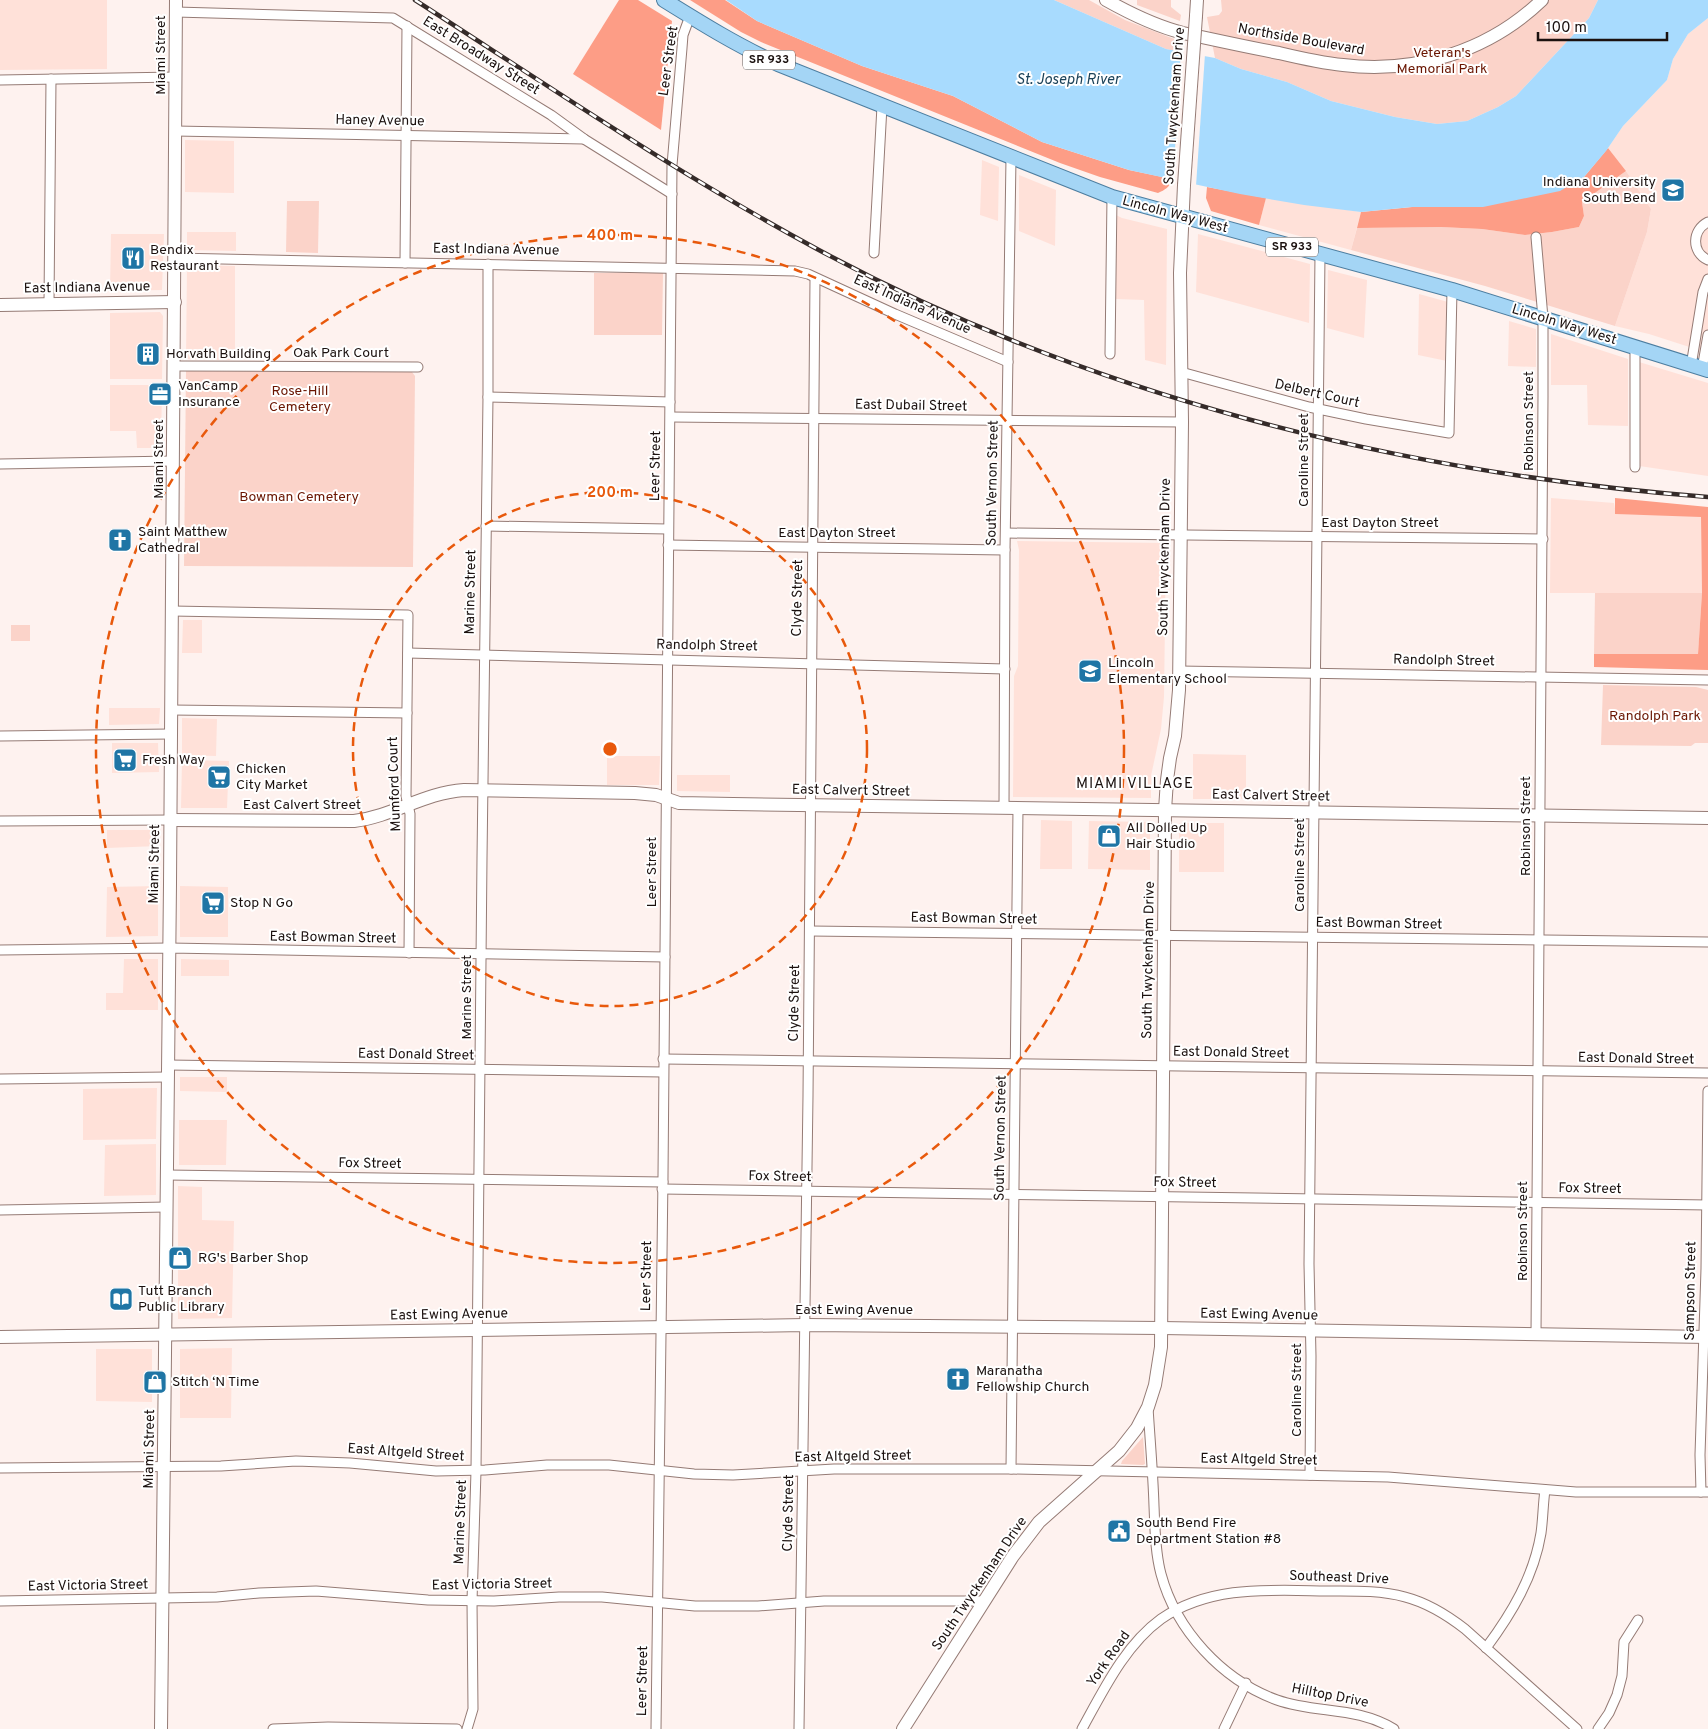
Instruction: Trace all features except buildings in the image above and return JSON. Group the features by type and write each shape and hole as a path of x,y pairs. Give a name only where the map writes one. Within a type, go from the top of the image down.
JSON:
{"main road":[{"name":"Lincoln Way West","path":"664,0 747,50 1011,158 1112,197 1452,290 1700,368"}],"street":[{"name":"Northside Boulevard","path":"1106,0 1142,20 1162,28 1326,63 1375,67 1426,62 1466,49 1501,32 1542,0"},
{"name":"South Twyckenham Drive","path":"903,1729 1013,1556 1039,1522 1098,1471 1137,1428 1148,1407 1158,1366 1161,1347 1165,810 1166,780 1175,736 1179,671 1182,216 1197,0"},
{"name":"East Broadway Street","path":"176,6 393,18 551,115 584,139 672,194"},
{"name":"Miami Street","path":"161,1729 171,820 176,6"},
{"name":"Leer Street","path":"656,1729 668,659 670,269 673,151 683,35 690,16"},
{"path":"405,263 407,26"},
{"path":"0,80 176,77"},
{"path":"49,304 50,79"},
{"path":"874,253 882,106"},
{"name":"Haney Avenue","path":"175,131 584,139"},
{"name":"South Vernon Street","path":"1004,808 1005,550 1011,158"},
{"path":"1110,354 1112,197"},
{"path":"1708,222 1700,228 1695,240 1700,254 1708,260"},
{"name":"Robinson Street","path":"1536,237 1543,318 1543,539 1536,1334"},
{"name":"Caroline Street","path":"1310,1475 1310,1199 1320,255"},
{"name":"East Indiana Avenue","path":"174,258 794,271 816,278 894,314 1008,362"},
{"name":"Marine Street","path":"468,1729 473,1709 472,1601 476,1471 481,1070 488,264"},
{"name":"Clyde Street","path":"799,1729 804,1470 816,278"},
{"path":"1700,368 1703,292 1708,279"},
{"name":"Delbert Court","path":"1181,372 1318,409 1395,425 1449,433 1452,290"},
{"name":"East Indiana Avenue","path":"0,305 175,302"},
{"path":"1700,368 1708,334"},
{"path":"1635,347 1635,467"},
{"name":"Oak Park Court","path":"174,366 418,367"},
{"path":"488,397 670,402"},
{"name":"East Dubail Street","path":"670,417 1182,422"},
{"path":"0,464 173,461"},
{"path":"486,526 668,529"},
{"name":"East Dayton Street","path":"1006,532 1543,539"},
{"name":"East Dayton Street","path":"668,545 1005,550"},
{"name":"Mumford Court","path":"172,611 408,615 406,796 410,822 409,953"},
{"name":"Randolph Street","path":"408,653 811,662 1005,669"},
{"name":"Randolph Street","path":"1179,671 1708,680"},
{"path":"171,710 407,713"},
{"path":"0,736 171,734"},
{"name":"East Calvert Street","path":"0,821 354,821 382,816 440,793 464,790 635,793 656,795 666,800 694,803 1708,818"},
{"name":"South Vernon Street","path":"1011,1469 1018,808"},
{"name":"East Bowman Street","path":"810,931 1708,942"},
{"name":"East Bowman Street","path":"0,950 169,948 665,956"},
{"name":"East Donald Street","path":"664,1059 1708,1073"},
{"name":"East Donald Street","path":"0,1079 168,1071 481,1070 663,1072"},
{"name":"Sampson Street","path":"1705,1492 1701,1431 1706,1337 1708,1091"},
{"name":"Fox Street","path":"167,1175 479,1180 806,1191 1707,1205"},
{"path":"0,1210 167,1207"},
{"name":"East Ewing Avenue","path":"0,1337 805,1324 1706,1337"},
{"name":"South Twyckenham Drive","path":"1148,1407 1152,1471"},
{"name":"East Altgeld Street","path":"0,1468 221,1466 276,1461 314,1461 371,1464 420,1470 476,1471 548,1465 587,1465 694,1474 733,1475 834,1468 1011,1469 1310,1475 1446,1481 1545,1490 1705,1492"},
{"path":"1152,1471 1157,1558 1165,1587 1176,1611"},
{"path":"1486,1648 1511,1612 1528,1578 1541,1533 1545,1490"},
{"name":"Southeast Drive","path":"1176,1611 1211,1597 1244,1590 1377,1592 1406,1597 1437,1609 1465,1629 1577,1729"},
{"name":"East Victoria Street","path":"0,1601 217,1597 316,1591 408,1599 472,1601 579,1597 696,1606 736,1607 801,1602 985,1601"},
{"name":"Hilltop Drive","path":"1176,1611 1196,1642 1214,1660 1264,1694 1289,1704 1352,1712 1375,1719 1394,1729"},
{"name":"York Road","path":"1082,1729 1112,1676 1135,1644 1161,1620 1176,1611"},
{"path":"1598,1729 1609,1713 1617,1695 1622,1676 1624,1642 1638,1620"},
{"path":"1224,1729 1246,1683"},
{"path":"273,1729 328,1727 457,1729"}],"shaded area":[{"path":"0,0 107,0 107,69 0,70"},
{"path":"619,0 638,0 672,21 661,130 573,74"},
{"path":"690,0 725,0 757,21 862,66 953,96 1042,142 1129,170 1172,179 1171,182 1167,188 1158,193 1100,177 1060,163 761,42 741,32"},
{"name":"Indiana University South Bend","path":"1708,18 1708,353 1649,334 1615,326 1647,232 1651,209 1608,148 1623,126 1667,80 1673,59 1688,34"},
{"path":"185,140 234,141 234,193 185,192"},
{"path":"1608,148 1626,171 1582,202 1584,216 1579,227 1525,235 1482,229 1441,227 1357,228 1361,212 1412,207 1584,177"},
{"path":"982,160 999,167 998,221 980,215"},
{"path":"1019,175 1056,190 1055,246 1019,231"},
{"path":"1207,187 1266,198 1259,225 1211,211 1206,198"},
{"path":"1266,198 1361,212 1351,250 1259,225"},
{"path":"1116,215 1167,229 1166,365 1145,360 1144,300 1116,299"},
{"path":"187,232 236,232 236,251 187,250"},
{"path":"111,234 164,234 162,290 110,291"},
{"path":"1198,234 1310,264 1309,323 1196,292"},
{"path":"187,265 235,266 235,360 186,359"},
{"path":"1328,270 1367,280 1364,338 1327,328"},
{"path":"1419,294 1448,302 1447,361 1418,355"},
{"path":"160,312 163,316 162,379 110,379 110,313"},
{"path":"1509,321 1536,329 1536,367 1508,366"},
{"path":"1551,334 1628,359 1628,426 1588,425 1587,385 1551,385"},
{"path":"1639,362 1708,383 1708,476 1639,466"},
{"path":"110,385 162,385 161,448 137,448 136,431 110,431"},
{"path":"1551,498 1614,503 1616,514 1701,516 1702,593 1550,593"},
{"path":"1615,498 1708,507 1708,670 1594,667 1594,654 1698,654 1702,593 1701,517 1615,514"},
{"name":"Lincoln Elementary School","path":"1017,541 1166,543 1164,697 1161,729 1151,776 1151,798 1013,797 1014,676 1018,666 1019,550"},
{"path":"183,620 202,620 202,653 182,653"},
{"path":"109,708 160,708 159,724 109,725"},
{"path":"182,718 217,719 216,756 182,755"},
{"path":"112,743 158,743 159,772 112,773"},
{"path":"1193,754 1246,755 1246,799 1193,799"},
{"path":"607,756 660,756 659,785 607,785"},
{"path":"182,760 229,761 227,808 181,808"},
{"path":"677,775 730,775 730,792 677,791"},
{"path":"1041,820 1072,821 1072,869 1040,869"},
{"path":"1089,821 1150,822 1150,870 1088,869"},
{"path":"1179,823 1224,823 1224,872 1179,872"},
{"path":"107,830 158,830 158,846 107,848"},
{"path":"158,886 158,936 106,937 107,887"},
{"path":"180,886 228,887 228,937 180,937"},
{"path":"124,959 158,959 158,1010 106,1010 106,993 123,993"},
{"path":"181,959 229,960 229,976 181,976"},
{"path":"180,1077 227,1077 227,1092 180,1091"},
{"path":"157,1088 156,1139 83,1140 83,1089"},
{"path":"179,1120 227,1120 226,1165 179,1165"},
{"path":"156,1144 156,1195 104,1196 105,1145"},
{"path":"178,1186 202,1187 202,1220 234,1221 232,1318 178,1319"},
{"path":"232,1348 231,1418 180,1418 180,1349"},
{"path":"96,1349 152,1349 152,1402 96,1401"}],"green space":[{"path":"1054,0 1089,0 1125,20 1182,42 1180,52 1166,49"},
{"path":"1137,0 1171,0 1171,7 1181,15 1180,21 1137,5"},
{"name":"Veteran's Memorial Park","path":"1221,0 1598,0 1589,18 1516,96 1498,107 1467,121 1437,124 1395,117 1331,101 1287,82 1241,69 1215,58 1207,17 1219,15 1222,11"},
{"path":"1626,171 1651,209 1647,232 1615,326 1485,286 1351,250 1357,228 1441,227 1482,229 1525,235 1579,227 1584,216 1582,202"},
{"path":"287,201 319,201 318,253 286,252"},
{"path":"594,273 663,273 662,335 594,335"},
{"name":"Bowman Cemetery","path":"186,371 412,372 415,376 413,567 184,566"},
{"path":"1595,593 1702,593 1698,654 1594,654"},
{"path":"11,625 30,625 30,641 11,641"},
{"name":"Randolph Park","path":"1603,685 1696,687 1708,690 1708,743 1695,743 1691,746 1601,745"},
{"path":"1143,1437 1145,1464 1121,1464 1122,1461"}],"water":[{"name":"St. Joseph River","path":"726,0 1054,0 1166,49 1215,58 1241,69 1287,82 1331,101 1395,117 1437,124 1467,121 1498,107 1516,96 1589,18 1598,0 1708,0 1708,18 1688,34 1673,59 1667,80 1623,126 1606,151 1584,177 1560,191 1483,207 1412,207 1361,212 1240,194 1129,170 1042,142 953,96 862,66 757,21"}],"pier":[{"path":"1181,49 1205,54 1196,186 1173,182"}],"railway":[{"path":"415,0 613,128 765,220 817,249 921,301 1028,347 1138,386 1249,419 1363,447 1477,469 1592,486 1708,497"}],"place":[{"name":"Indiana University South Bend","path":"1673,190"},
{"name":"Bendix Restaurant","path":"133,258"},
{"name":"Horvath Building","path":"148,354"},
{"name":"VanCamp Insurance","path":"160,394"},
{"name":"Saint Matthew Cathedral","path":"120,540"},
{"name":"Lincoln Elementary School","path":"1090,671"},
{"name":"Fresh Way","path":"125,760"},
{"name":"Chicken City Market","path":"219,777"},
{"name":"All Dolled Up Hair Studio","path":"1109,836"},
{"name":"Stop N Go","path":"213,903"},
{"name":"RG's Barber Shop","path":"180,1258"},
{"name":"Tutt Branch Public Library","path":"121,1299"},
{"name":"Maranatha Fellowship Church","path":"958,1379"},
{"name":"Stitch ‘N Time","path":"155,1382"},
{"name":"South Bend Fire Department Station #8","path":"1119,1531"}],"district":[{"name":"MIAMI VILLAGE","path":"1135,784"}],"park label":[{"name":"Rose-Hill Cemetery","path":"300,400"}]}
